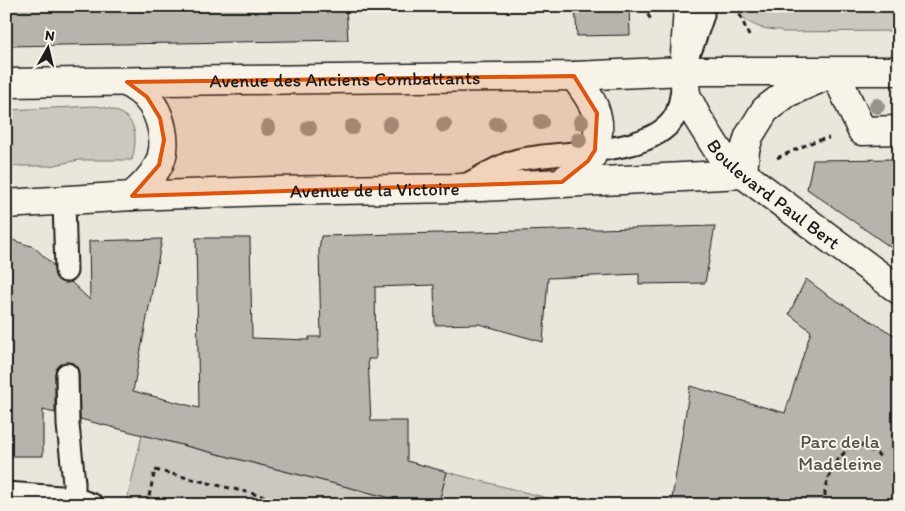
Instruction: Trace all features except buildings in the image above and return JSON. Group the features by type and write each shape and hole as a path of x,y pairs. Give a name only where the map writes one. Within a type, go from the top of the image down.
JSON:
{"main road":[{"name":"Boulevard Paul Bert","path":"688,6 684,71 686,95 697,117 719,152 743,174 899,290"},
{"name":"Avenue des Anciens Combattants","path":"6,83 574,76 684,71 899,71"},
{"path":"743,174 745,150 750,136 765,110 787,93 835,72 862,131 899,130"},
{"path":"562,182 588,161 595,150 599,131 597,113 588,95 574,76"},
{"path":"127,82 147,97 160,118 164,140 159,165 147,183 132,196"},
{"name":"Avenue de la Victoire","path":"6,204 132,196 271,191 460,188 743,174"}],"lane":[{"path":"460,188 515,160 628,145 661,132 674,118 680,102 684,71 703,15 703,6"},
{"path":"64,201 66,271"},
{"path":"6,494 80,503 74,483 68,425 67,374"}],"path":[{"path":"743,174 815,141 862,131"},
{"path":"825,505 825,490 832,466 855,441 880,456"},
{"path":"147,505 155,470 300,505"}],"highlighted area":[{"path":"574,76 597,113 595,150 588,161 562,182 132,196 159,165 164,140 160,118 147,97 127,82"}],"shaded area":[{"path":"735,6 899,6 899,31 783,32 766,29 748,22"},
{"path":"96,106 118,112 130,122 134,129 135,138 132,160 79,160 50,166 6,166 6,110"},
{"path":"142,435 418,505 126,505"},
{"path":"447,472 574,505 438,505"}],"park label":[{"name":"Parc de la Madeleine","path":"840,452"}]}
